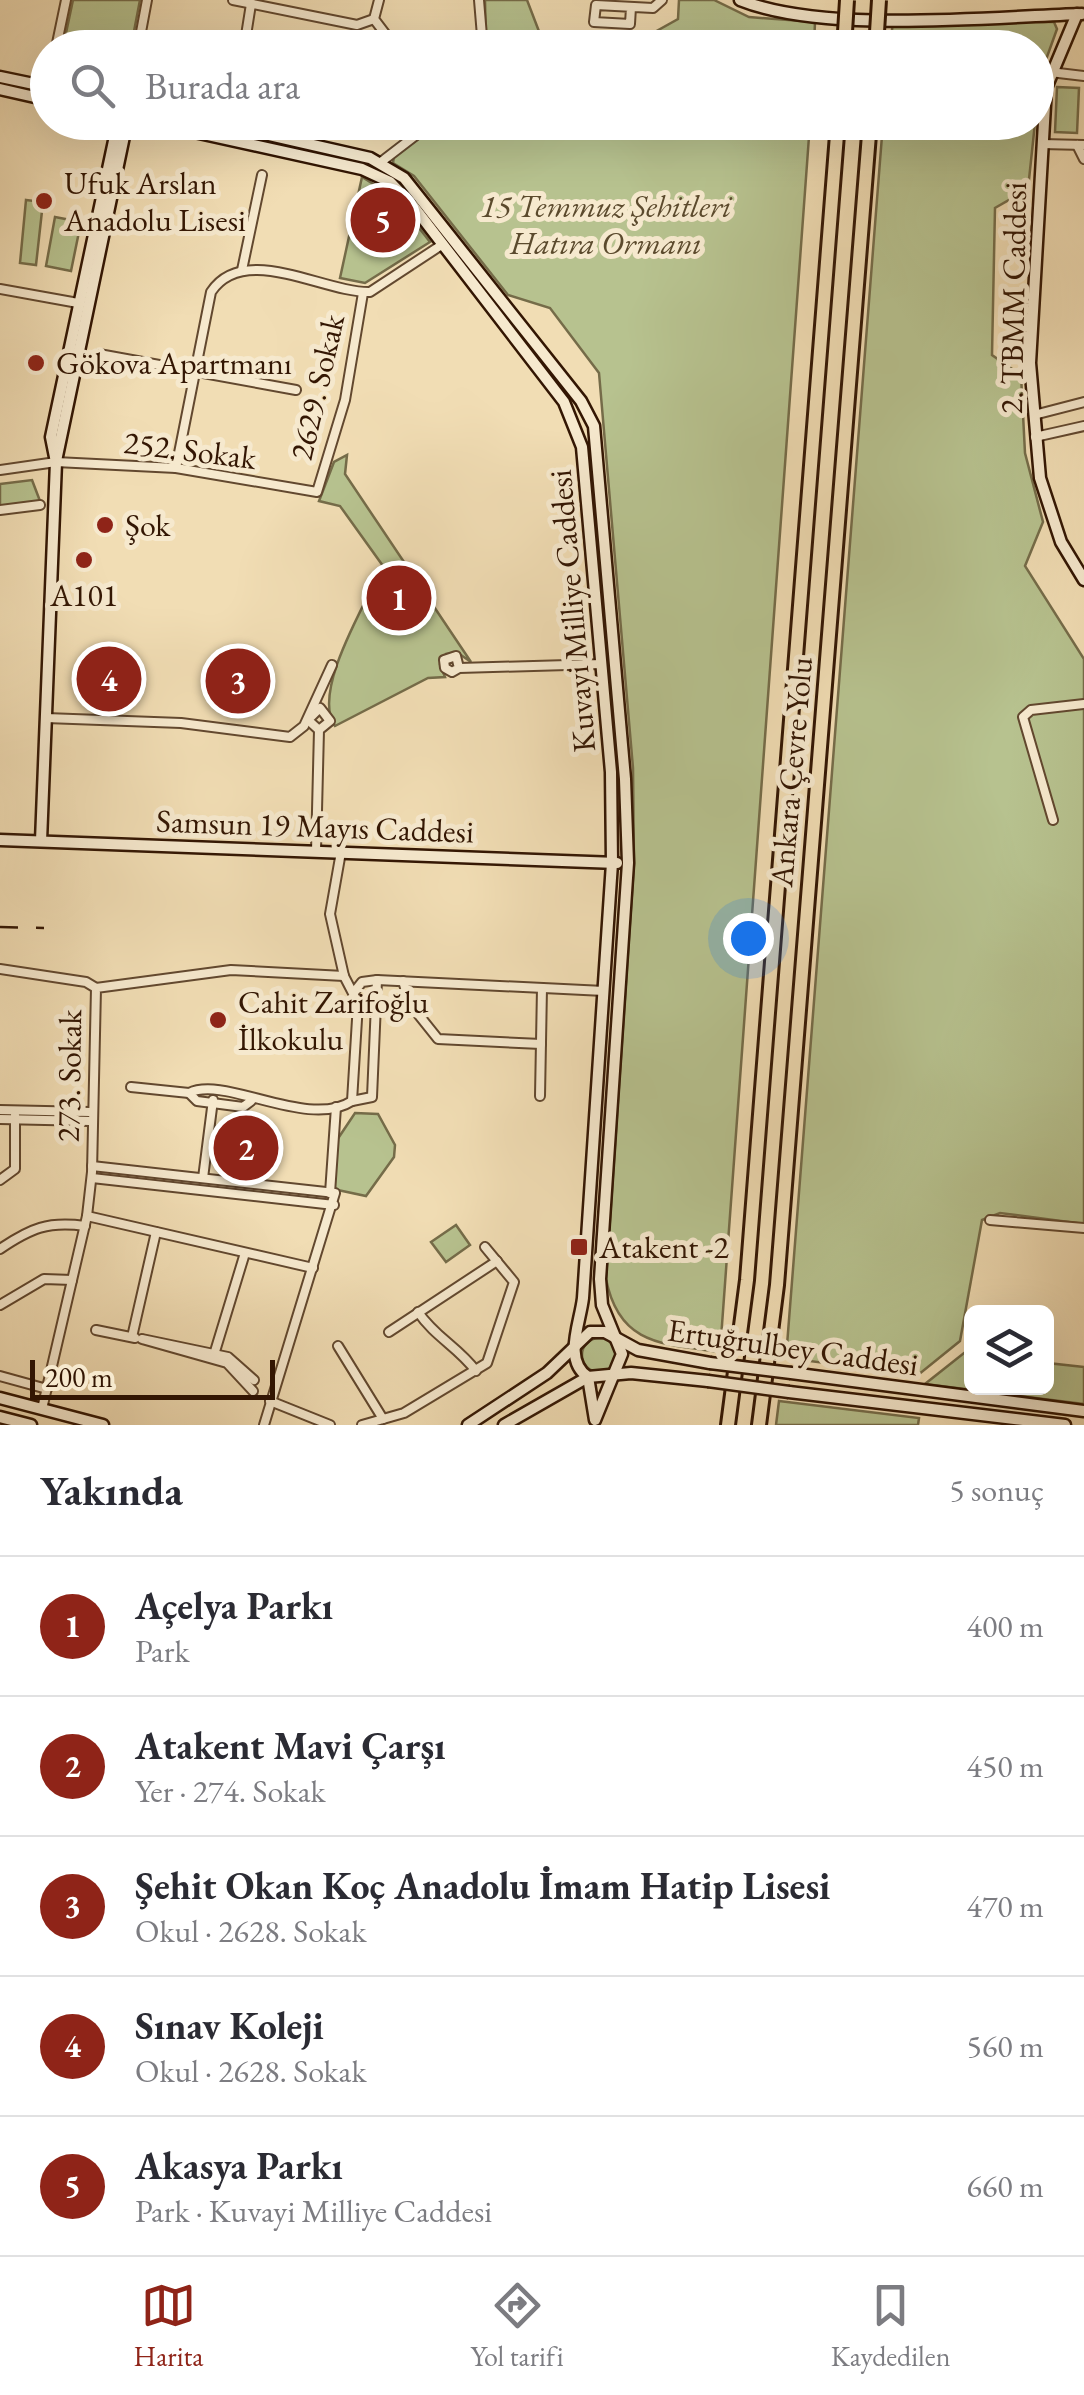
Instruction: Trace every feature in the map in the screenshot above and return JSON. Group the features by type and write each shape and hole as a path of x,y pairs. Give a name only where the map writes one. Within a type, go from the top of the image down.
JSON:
{"highway":[{"path":"845,30 847,0"},
{"path":"877,30 879,0"},
{"name":"Ankara Çevre Yolu","path":"728,1425 747,1280 837,140"},
{"name":"Ankara Çevre Yolu","path":"759,1425 782,1230 869,140"}],"main road":[{"path":"740,0 812,15 892,19 1081,14"},
{"name":"2. TBMM Caddesi","path":"1054,65 1081,14"},
{"path":"0,77 30,84"},
{"path":"0,89 30,96"},
{"path":"56,462 52,437 114,140"},
{"path":"41,841 56,462 123,140"},
{"name":"Kuvayi Milliye Caddesi","path":"229,140 370,172 403,193 564,402 579,431 612,772 612,863 583,1298 575,1347"},
{"name":"Kuvayi Milliye Caddesi","path":"288,140 381,162 416,190 581,401 596,438 626,779 628,863 600,1279 602,1305 617,1340"},
{"name":"2. TBMM Caddesi","path":"1042,140 1030,363 1036,438 1040,478 1056,529 1084,580"},
{"path":"515,339 526,332"},
{"name":"Samsun 19 Mayıs Caddesi","path":"0,840 628,863"},
{"name":"Ertuğrulbey Caddesi","path":"575,1347 584,1336 598,1331 638,1350 710,1363 1084,1410"},
{"name":"Ertuğrulbey Caddesi","path":"612,1374 622,1354 617,1340"},
{"path":"575,1347 574,1361 588,1377 593,1423"},
{"path":"468,1425 547,1373 575,1347"},
{"path":"593,1423 612,1374"},
{"name":"Ertuğrulbey Caddesi","path":"504,1425 588,1377 612,1374 708,1381 1066,1425"},
{"path":"0,1398 104,1425"},
{"path":"0,1417 31,1425"}],"street":[{"path":"60,30 66,0"},
{"path":"141,30 147,0"},
{"path":"233,0 357,26 374,20"},
{"path":"374,20 379,0"},
{"path":"479,0 482,30"},
{"path":"631,7 630,24 594,22 596,5 653,8 662,0"},
{"path":"247,30 251,4"},
{"path":"374,20 382,30"},
{"path":"1054,72 1084,76"},
{"path":"381,162 410,140"},
{"path":"1042,144 1081,145 1084,158"},
{"path":"242,270 262,174"},
{"path":"176,468 212,292 220,281 242,270 363,293 387,284 443,244"},
{"path":"0,289 78,303"},
{"name":"2629. Sokak","path":"316,492 345,400 363,293"},
{"path":"99,354 296,390"},
{"path":"1034,414 1084,402"},
{"path":"1036,438 1084,426"},
{"name":"252. Sokak","path":"0,470 56,462 176,468 316,492"},
{"path":"0,510 40,505"},
{"path":"459,668 602,664"},
{"path":"46,718 181,722 290,737 298,734 332,665"},
{"path":"1054,820 1023,717 1031,710 1084,704"},
{"path":"310,713 320,708 328,714 329,724 319,730"},
{"path":"310,713 309,723 319,730"},
{"path":"316,852 319,730"},
{"path":"341,852 330,914 344,976 358,1003 352,1101"},
{"path":"0,969 86,982 96,988"},
{"name":"273. Sokak","path":"42,1409 86,1222 92,1178 90,1116 96,988 231,970 344,976"},
{"path":"354,993 362,982 378,980 604,991"},
{"path":"189,1094 197,1102 243,1107 251,1101 336,1107 372,1097 378,980"},
{"path":"403,981 410,1004 438,1039 541,1044"},
{"path":"540,1096 542,988"},
{"path":"130,1087 189,1094 198,1089 214,1090 244,1094 251,1101"},
{"path":"203,1178 214,1090"},
{"path":"264,1425 334,1206 336,1107"},
{"path":"0,1110 15,1115"},
{"path":"0,1119 15,1115 90,1116"},
{"path":"0,1180 15,1169 15,1115"},
{"path":"92,1166 332,1193"},
{"path":"92,1178 334,1206"},
{"path":"990,1220 1084,1228"},
{"path":"0,1248 37,1225 86,1222 156,1232 313,1268"},
{"path":"137,1338 156,1232"},
{"path":"362,1425 404,1413 476,1371 492,1354 514,1282 485,1247"},
{"path":"213,1356 244,1252"},
{"path":"389,1332 497,1261"},
{"path":"0,1305 44,1279 72,1280"},
{"path":"418,1312 434,1336 459,1348 476,1371"},
{"path":"96,1330 231,1358 253,1386"},
{"path":"338,1346 384,1419"},
{"path":"0,1376 47,1389"},
{"path":"270,1401 330,1425"}],"green space":[{"path":"73,0 140,0 134,30 67,30"},
{"path":"485,0 527,0 538,30 486,30"},
{"path":"679,0 714,0 749,17 815,22 815,30 658,30 678,19"},
{"path":"893,21 1054,22 1057,29 1054,37 1054,30 892,30"},
{"path":"1057,87 1079,88 1077,133 1055,132"},
{"name":"15 Temmuz Şehitleri Hatıra Ormanı","path":"417,140 809,140 720,1352 662,1343 632,1329 612,1301 606,1279 634,864 633,768 599,373 550,308 508,295 414,176 393,163 394,156"},
{"path":"882,140 1033,140 1028,189 995,208 992,355 1021,375 1025,453 1043,522 1025,566 1084,659 1084,1224 1000,1213 982,1220 960,1341 918,1375 786,1358"},
{"path":"362,177 396,198 430,242 365,283 340,278"},
{"path":"26,200 43,202 36,265 20,263"},
{"path":"55,217 81,222 71,271 46,266"},
{"path":"347,455 345,474 471,662 458,653 446,654 440,664 445,677 428,678 335,726 329,711 335,670 383,566 340,506 319,501 334,462"},
{"path":"32,480 40,501 0,506 0,484"},
{"path":"355,1113 378,1114 395,1145 394,1157 366,1196 333,1189 337,1140"},
{"path":"456,1225 470,1245 446,1262 431,1242"},
{"path":"599,1338 611,1343 616,1355 611,1367 599,1372 587,1367 582,1355 587,1343"},
{"path":"964,1353 964,1389 925,1384"},
{"path":"1054,1364 1084,1367 1084,1404 1012,1395 1054,1395"},
{"path":"779,1401 919,1418 918,1425 776,1425"}],"railway":[{"path":"0,927 44,928"}],"place":[{"name":"Ufuk Arslan Anadolu Lisesi","path":"44,201"},
{"name":"Akasya Parkı","path":"383,220"},
{"name":"Gökova Apartmanı","path":"36,363"},
{"name":"Şok","path":"105,525"},
{"name":"A101","path":"84,560"},
{"name":"Açelya Parkı","path":"399,598"},
{"name":"Sınav Koleji","path":"109,679"},
{"name":"Şehit Okan Koç Anadolu İmam Hatip Lisesi","path":"238,681"},
{"name":"Cahit Zarifoğlu İlkokulu","path":"218,1020"},
{"name":"Atakent Mavi Çarşı","path":"246,1148"},
{"name":"Atakent -2","path":"579,1247"}]}
